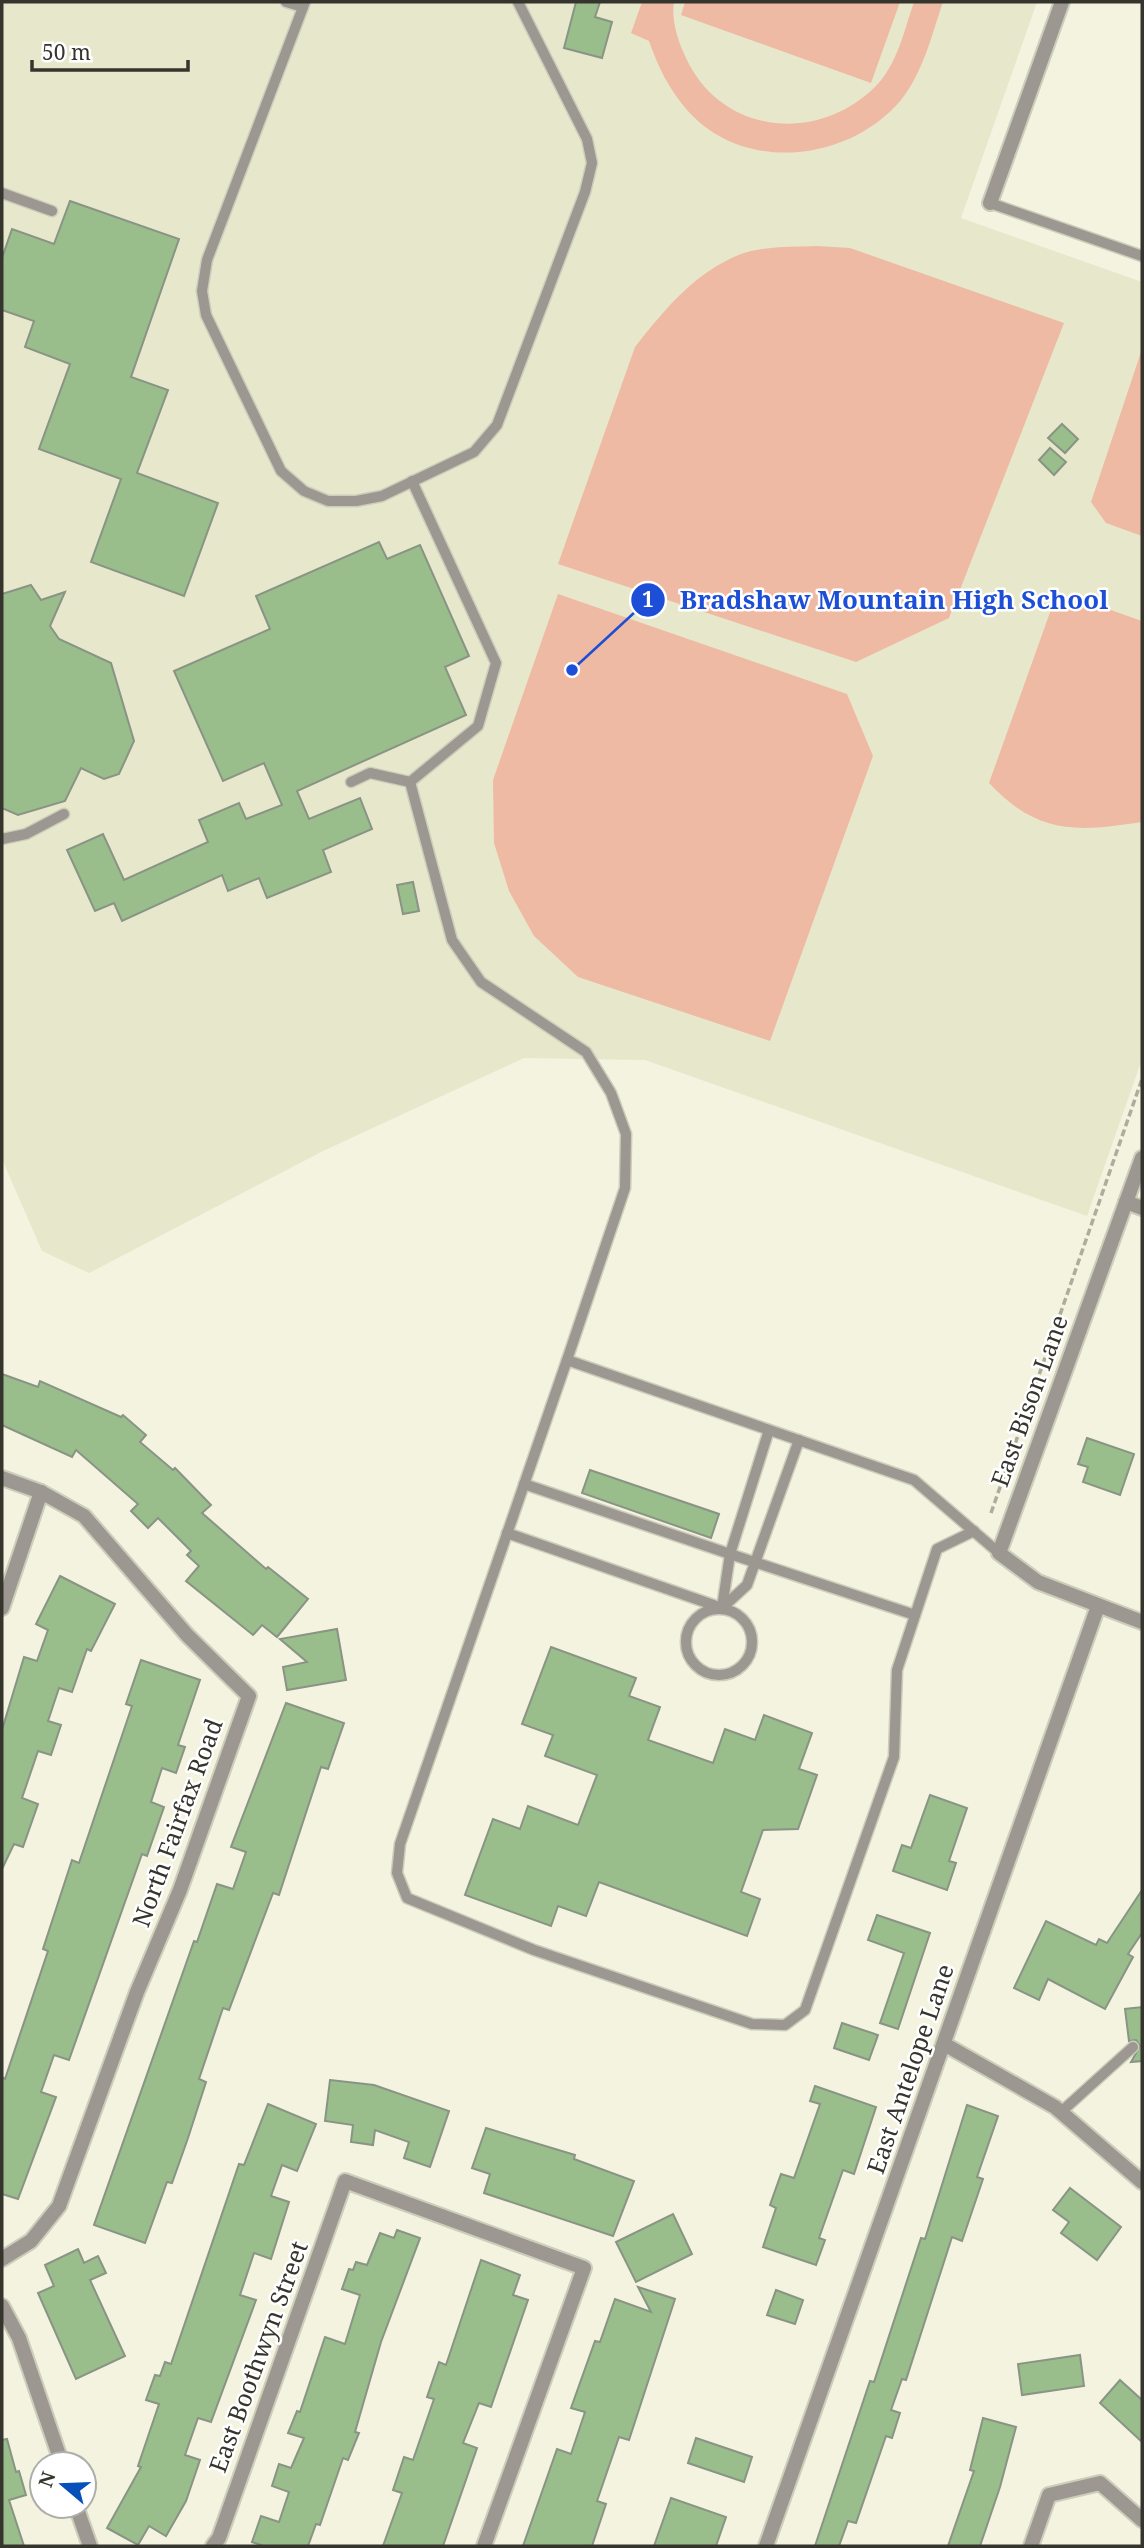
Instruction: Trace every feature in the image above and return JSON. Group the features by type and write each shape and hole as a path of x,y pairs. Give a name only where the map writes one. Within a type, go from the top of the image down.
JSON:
{"street":[{"path":"990,203 1062,2"},
{"name":"East Bison Lane","path":"999,1553 1142,1158"},
{"path":"1126,1202 1142,1208"},
{"name":"North Fairfax Road","path":"2,1478 41,1492 84,1516 187,1635 249,1696 180,1890 137,1992 59,2206 31,2241 2,2259"},
{"path":"2,1608 41,1492"},
{"path":"999,1553 1038,1582 1142,1622"},
{"name":"East Antelope Lane","path":"766,2546 1098,1606"},
{"path":"944,2044 1061,2112 1142,2182"},
{"name":"East Boothwyn Street","path":"213,2546 219,2538 345,2182 584,2268 484,2546"},
{"path":"2,2306 19,2338 57,2450"},
{"path":"1031,2546 1049,2495 1100,2483 1142,2520"},
{"path":"81,2520 90,2546"}],"lane":[{"path":"286,2 304,5 207,260 202,291 206,315 281,471 304,491 328,501 356,501 382,496 474,452 498,425 585,192 592,163 585,135 518,2"},
{"path":"2,193 52,211"},
{"path":"990,203 1142,254"},
{"path":"410,782 478,726 496,663 412,481"},
{"path":"351,782 370,773 410,782"},
{"path":"410,782 452,940 481,982 586,1052 611,1093 626,1133 625,1188 400,1844 397,1873 407,1898 534,1950 752,2024 785,2025 805,2010 894,1757 897,1670 937,1549 974,1531"},
{"path":"2,839 26,834 64,814"},
{"path":"567,1360 914,1480 999,1553"},
{"path":"722,1608 730,1554 769,1430"},
{"path":"507,1533 722,1608 742,1617 748,1626 752,1647 743,1666 723,1675 712,1675 694,1664 686,1643 687,1632 701,1614 722,1608 747,1585 799,1440"},
{"path":"524,1484 915,1615"},
{"path":"1061,2112 1133,2047"}],"path":[{"path":"991,1513 1142,1079"}],"shaded area":[{"path":"2,2 1037,2 961,218 1142,282 1142,1059 1087,1216 645,1060 524,1058 323,1151 89,1273 42,1251 2,1159"},
{"path":"642,2 674,2 676,31 686,58 702,83 722,103 746,116 771,123 798,123 825,118 851,106 874,88 894,59 914,2 943,2 921,66 901,100 879,121 853,137 825,147 796,152 766,151 737,144 710,130 687,110 665,77 649,41 631,33"},
{"path":"685,2 900,2 871,83 681,15"},
{"path":"817,246 850,248 1064,323 949,618 856,662 558,564 635,347 646,333 682,293 724,262 759,250"},
{"path":"1142,349 1142,536 1106,523 1091,502"},
{"path":"558,594 847,694 873,756 770,1041 578,977 534,936 509,891 494,843 493,780"},
{"path":"1071,596 1142,621 1142,822 1078,828 1059,826 1024,812 989,783 1053,604"}],"building":[{"path":"576,2 600,2 595,17 612,22 602,58 564,48"},
{"path":"70,201 179,239 131,377 168,390 137,473 218,503 184,596 91,562 121,479 39,449 70,364 25,347 34,321 2,310 2,258 12,229 54,244"},
{"path":"1062,424 1078,439 1065,453 1048,438"},
{"path":"1050,448 1066,462 1054,475 1039,460"},
{"path":"379,542 387,559 420,545 469,656 445,667 466,715 297,791 309,819 360,798 372,829 323,850 331,872 267,898 259,878 228,891 222,875 122,921 114,903 95,911 67,850 103,834 124,880 208,842 199,820 239,803 246,819 282,805 264,763 223,781 174,671 270,629 256,596"},
{"path":"31,585 41,600 65,592 50,626 59,639 111,663 134,741 119,774 104,779 81,768 65,801 18,815 2,808 2,594"},
{"path":"413,882 419,911 403,914 397,885"},
{"path":"2,1374 38,1387 40,1381 121,1417 123,1415 146,1435 140,1442 173,1470 175,1468 211,1505 202,1513 266,1569 268,1567 308,1599 277,1637 262,1625 253,1635 186,1581 199,1566 187,1555 191,1551 158,1518 148,1528 131,1511 138,1504 76,1450 72,1457 2,1425"},
{"path":"1087,1438 1134,1454 1120,1495 1083,1482 1088,1467 1078,1464"},
{"path":"590,1470 719,1514 711,1538 582,1493"},
{"path":"60,1576 115,1604 91,1651 87,1649 72,1692 59,1688 48,1721 61,1725 51,1755 38,1751 22,1798 38,1804 23,1847 14,1844 2,1869 2,1730 24,1657 37,1661 48,1630 36,1624"},
{"path":"337,1629 346,1680 287,1690 283,1667 307,1662 280,1639"},
{"path":"551,1647 636,1678 629,1696 660,1707 648,1740 713,1763 725,1729 755,1740 764,1715 812,1733 799,1769 817,1775 798,1829 763,1830 741,1892 760,1899 747,1936 599,1882 586,1916 558,1906 551,1926 465,1895 493,1819 520,1829 528,1806 578,1825 597,1775 545,1756 553,1735 522,1724"},
{"path":"141,1660 200,1680 178,1745 185,1747 176,1773 162,1768 151,1802 164,1807 147,1856 142,1854 69,2060 54,2055 41,2092 56,2097 18,2199 2,2194 2,2077 5,2079 48,1951 43,1949 72,1860 79,1863 132,1706 126,1704"},
{"path":"286,1703 344,1723 328,1769 321,1767 279,1895 273,1893 229,2010 223,2008 199,2079 206,2082 188,2138 172,2183 167,2182 145,2243 94,2225 194,1941 197,1942 217,1884 233,1889 246,1852 231,1847"},
{"path":"930,1795 967,1808 949,1861 956,1863 947,1890 893,1871 902,1845 911,1848"},
{"path":"1142,1890 1142,1933 1128,1954 1133,1957 1105,2009 1048,1979 1039,2000 1014,1988 1046,1921 1096,1945 1099,1939 1107,1943"},
{"path":"877,1915 930,1933 898,2029 880,2023 904,1953 868,1940"},
{"path":"1142,2007 1142,2061 1131,2062 1140,2046 1136,2040 1129,2041 1125,2009"},
{"path":"842,2023 878,2035 869,2060 834,2048"},
{"path":"330,2080 374,2085 449,2111 430,2167 404,2158 409,2142 375,2130 373,2145 351,2142 353,2125 325,2121"},
{"path":"815,2086 876,2107 854,2174 843,2170 819,2238 825,2240 816,2265 763,2247 776,2208 770,2205 781,2174 794,2178 820,2104 810,2101"},
{"path":"268,2104 316,2124 297,2171 282,2165 271,2196 289,2202 271,2259 254,2253 240,2295 256,2300 211,2422 198,2418 185,2455 200,2460 186,2501 166,2536 149,2526 138,2545 107,2528 141,2467 138,2466 159,2404 146,2400 155,2375 160,2376 165,2362 171,2364 239,2164 244,2165"},
{"path":"967,2105 998,2116 977,2177 983,2179 962,2241 952,2237 906,2380 902,2379 891,2410 900,2413 892,2438 886,2436 856,2523 848,2521 839,2546 815,2546 870,2381 874,2382 921,2238 925,2239"},
{"path":"486,2128 575,2155 574,2159 634,2181 613,2236 484,2193 490,2174 472,2168"},
{"path":"1070,2188 1121,2227 1097,2260 1061,2233 1069,2222 1053,2210"},
{"path":"673,2214 692,2254 636,2282 616,2242"},
{"path":"397,2230 420,2238 381,2342 355,2432 359,2433 348,2460 343,2458 320,2525 316,2524 308,2546 264,2546 252,2542 261,2516 279,2522 289,2492 272,2486 279,2464 291,2468 304,2438 288,2433 297,2411 300,2412 325,2337 345,2344 360,2295 342,2289 349,2269 353,2270 356,2262 367,2265 380,2233 394,2238"},
{"path":"78,2249 84,2263 98,2256 106,2273 90,2280 125,2356 76,2379 38,2293 54,2286 45,2265"},
{"path":"481,2260 520,2275 513,2295 528,2300 491,2407 479,2403 463,2443 477,2448 443,2546 383,2546 402,2493 393,2490 404,2457 413,2460 434,2399 427,2397 439,2362 446,2365"},
{"path":"638,2287 675,2299 629,2440 619,2437 597,2501 606,2504 592,2546 523,2546 557,2449 571,2454 585,2412 571,2408 595,2341 600,2342 615,2299 651,2312"},
{"path":"776,2290 803,2300 795,2324 767,2315"},
{"path":"1080,2355 1084,2386 1022,2395 1018,2364"},
{"path":"1120,2380 1142,2400 1142,2442 1100,2403"},
{"path":"983,2418 1016,2427 1000,2487 980,2546 948,2546 974,2471 970,2470"},
{"path":"696,2438 752,2457 744,2482 688,2463"},
{"path":"7,2439 26,2495 9,2500 24,2546 2,2546 2,2440"},
{"path":"671,2498 726,2517 716,2546 654,2546"}],"place":[{"name":"Bradshaw Mountain High School","path":"572,670"}]}
